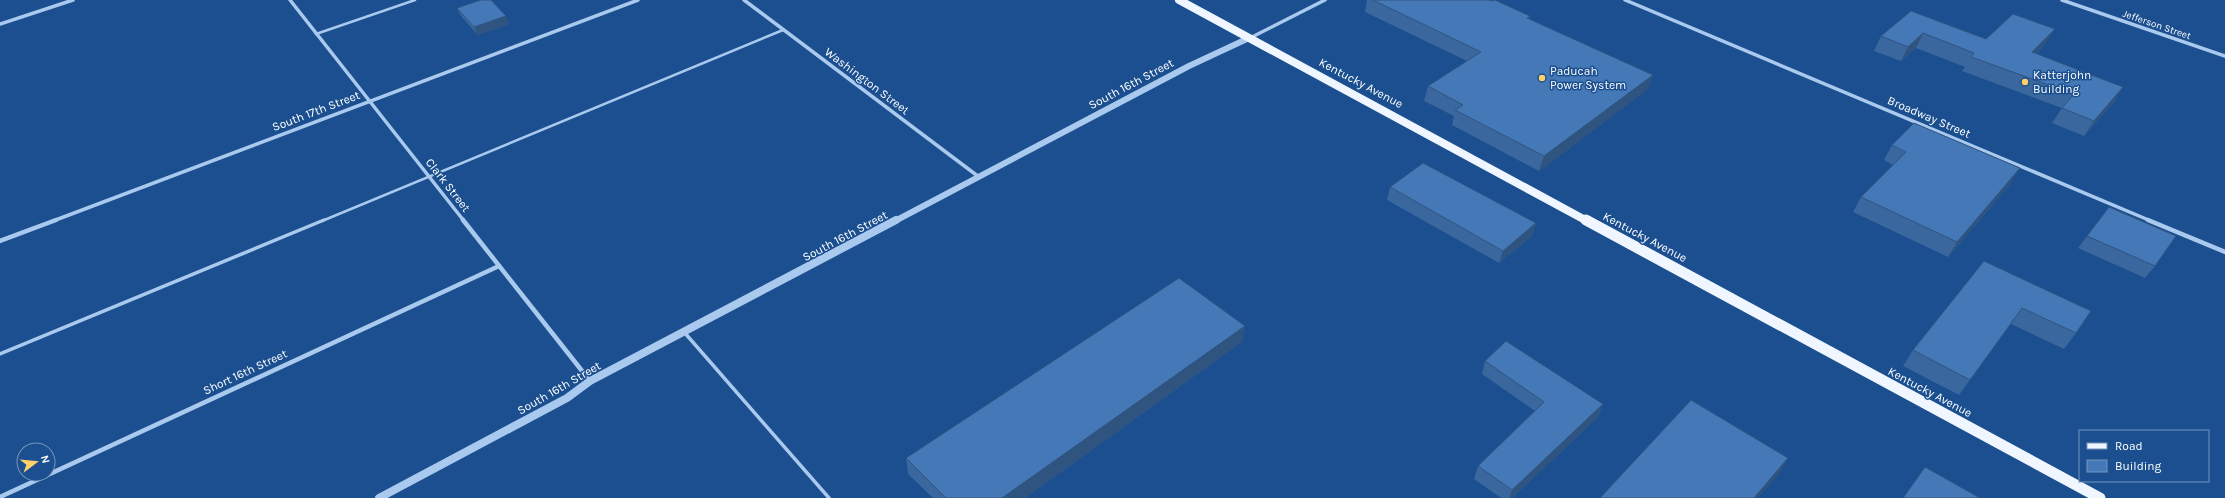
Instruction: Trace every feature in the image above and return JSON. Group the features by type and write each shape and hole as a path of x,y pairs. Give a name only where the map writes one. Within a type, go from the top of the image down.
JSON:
{"main road":[{"name":"Kentucky Avenue","path":"1179,0 2100,498"}],"street":[{"path":"0,24 73,0"},
{"name":"Clark Street","path":"290,0 590,382"},
{"name":"South 17th Street","path":"0,241 638,0"},
{"name":"Washington Street","path":"744,0 978,177"},
{"name":"South 16th Street","path":"379,498 567,398 590,382 978,177 1189,66 1325,0"},
{"name":"Broadway Street","path":"1624,0 2225,252"},
{"name":"Jefferson Street","path":"2062,0 2225,56"},
{"name":"Short 16th Street","path":"0,497 499,266"}],"lane":[{"path":"316,34 415,0"},
{"path":"0,354 783,30"},
{"path":"684,332 829,498"}],"building":[{"path":"481,0 491,0 506,16 474,27 457,8"},
{"name":"Paducah Power System","path":"1373,0 1495,0 1530,16 1527,18 1653,75 1544,156 1455,110 1463,105 1428,86 1481,52"},
{"path":"1911,11 1986,39 2013,14 2055,29 2032,52 2123,87 2094,121 2062,108 2074,94 1971,57 1974,53 1923,33 1908,47 1881,36"},
{"path":"1914,123 2020,168 1957,242 1861,197 1906,152 1892,145"},
{"path":"1423,163 1536,223 1503,251 1390,187"},
{"path":"2109,207 2176,236 2155,266 2087,236"},
{"path":"1984,261 2091,311 2076,333 2022,308 1970,380 1913,350"},
{"path":"1179,278 1245,326 1002,498 946,498 906,458"},
{"path":"1506,341 1603,404 1512,490 1478,466 1544,402 1485,361"},
{"path":"1691,400 1788,458 1754,498 1600,498"},
{"path":"1925,467 1980,498 1903,498"}],"place":[{"name":"Paducah Power System","path":"1542,78"},
{"name":"Katterjohn Building","path":"2025,82"}]}
